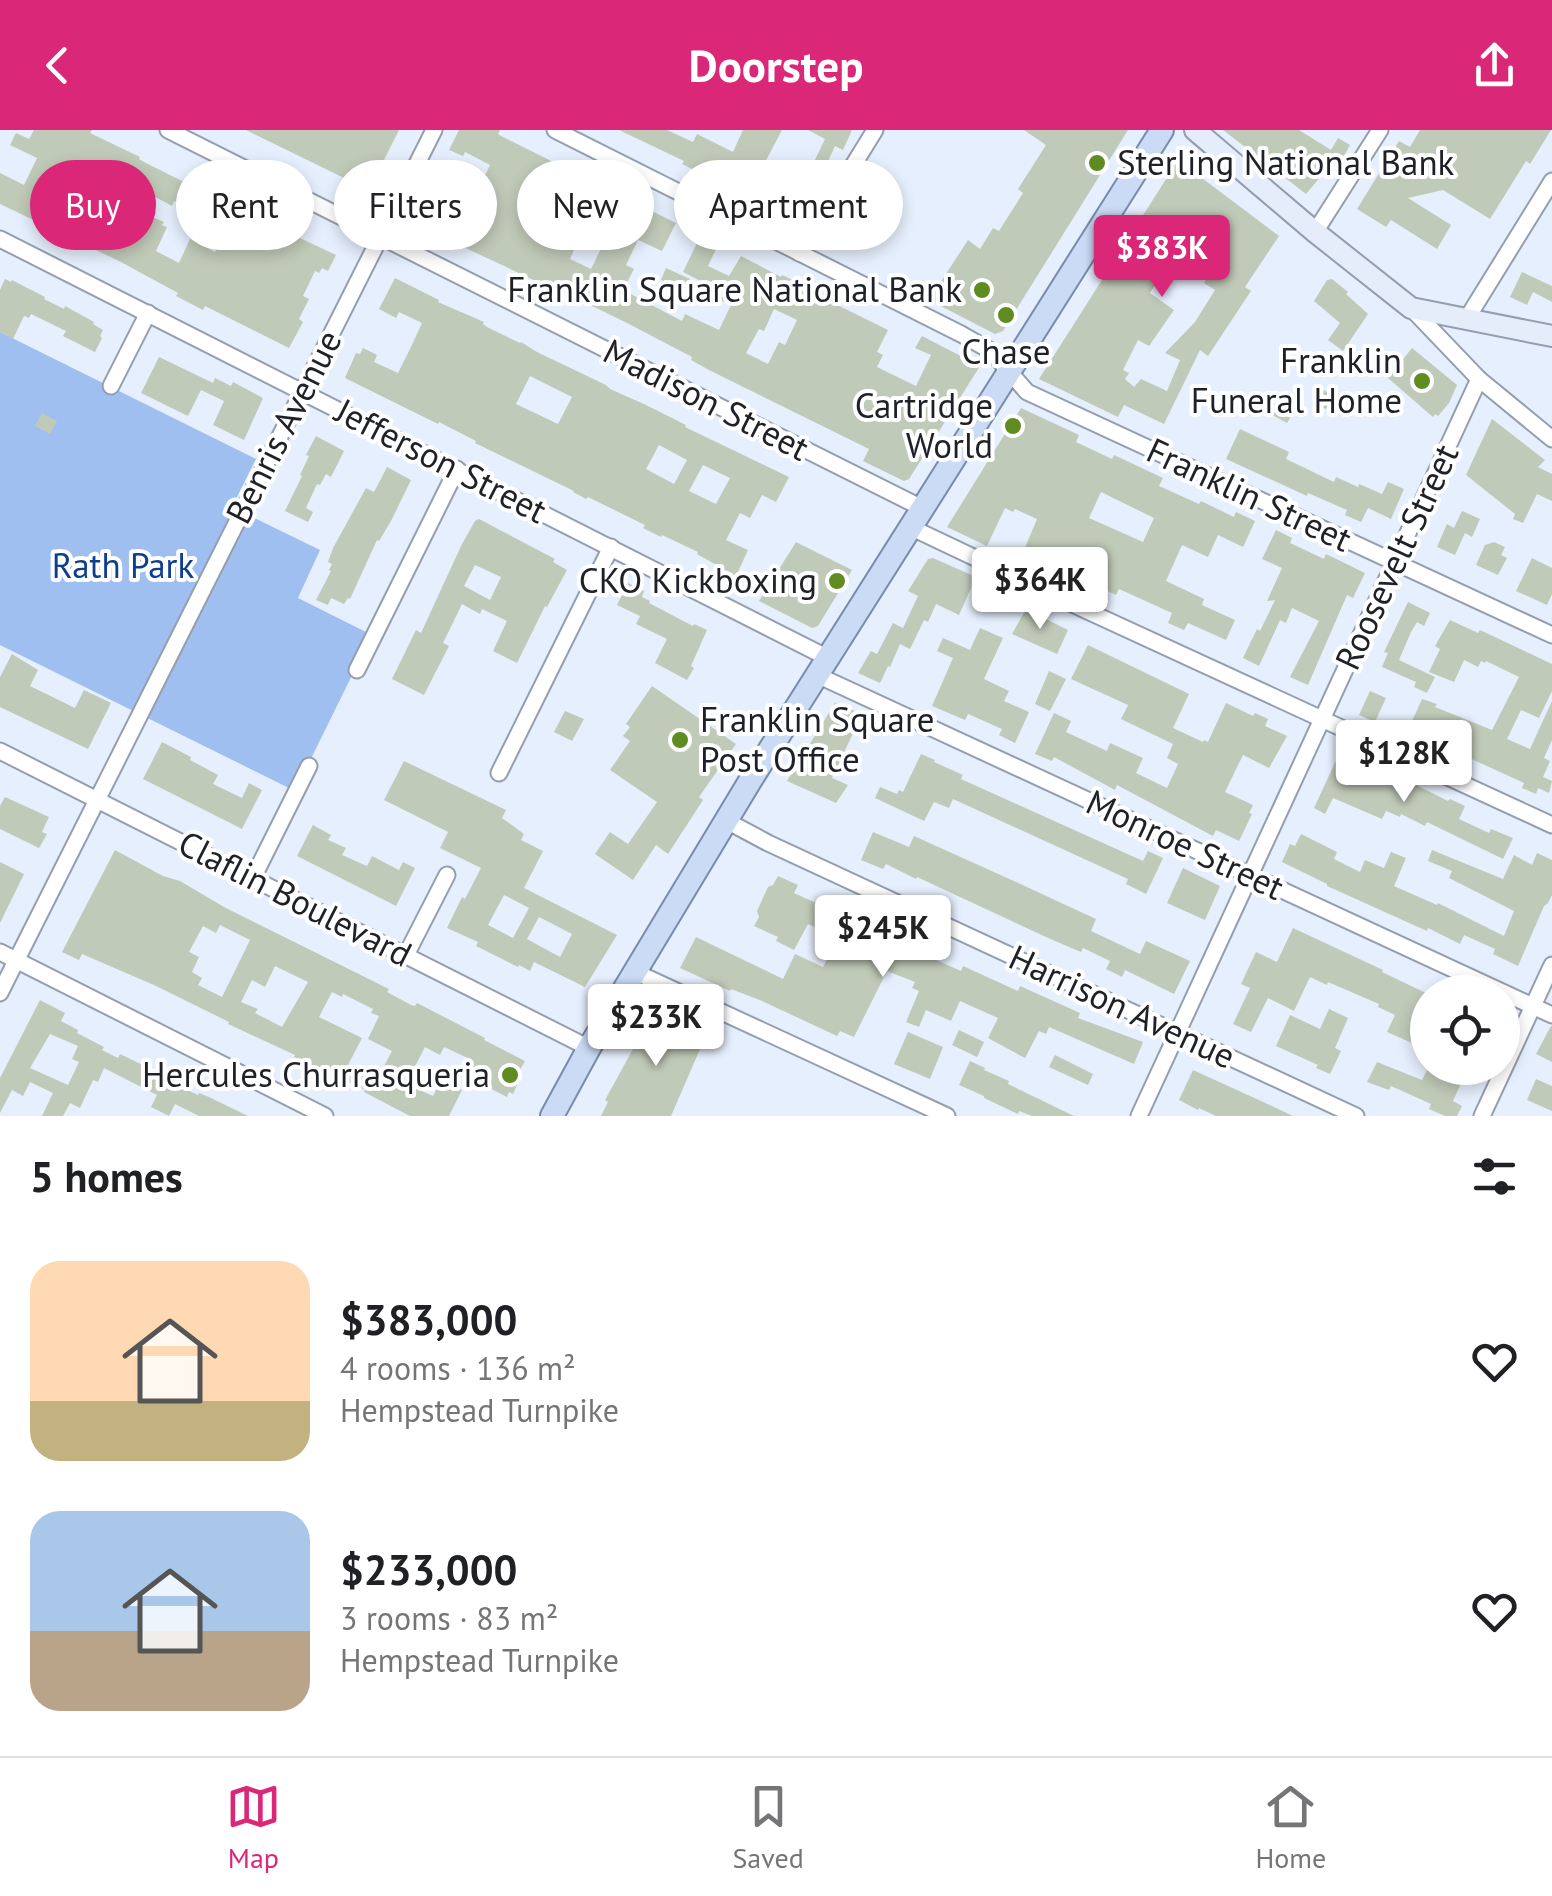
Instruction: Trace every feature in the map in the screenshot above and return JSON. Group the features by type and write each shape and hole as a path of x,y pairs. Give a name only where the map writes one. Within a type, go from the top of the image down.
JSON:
{"main road":[{"path":"552,1116 725,820 1162,130"},
{"path":"1195,130 1410,308 1552,336"}],"street":[{"name":"Madison Street","path":"168,130 334,214"},
{"name":"Benris Avenue","path":"419,160 434,130"},
{"name":"Franklin Street","path":"554,130 961,334 991,352 1027,392 1552,634"},
{"path":"799,253 875,130"},
{"path":"1315,232 1380,130"},
{"path":"1466,320 1552,180"},
{"name":"Jefferson Street","path":"0,240 611,547 823,666"},
{"name":"Benris Avenue","path":"0,993 373,250"},
{"name":"Madison Street","path":"405,250 916,517 1322,719 1552,825"},
{"path":"1410,308 1478,379 1552,439"},
{"path":"111,386 148,314"},
{"name":"Roosevelt Street","path":"1138,1116 1478,379"},
{"path":"357,670 457,470"},
{"path":"499,772 611,547"},
{"name":"Monroe Street","path":"823,666 1250,876 1552,1015"},
{"name":"Claflin Boulevard","path":"0,751 589,1048"},
{"path":"253,878 309,766"},
{"name":"Harrison Avenue","path":"725,820 1356,1116"},
{"path":"406,955 446,875"},
{"path":"0,952 325,1116"},
{"path":"1482,1116 1552,964"},
{"path":"636,972 947,1116"}],"green space":[{"name":"Rath Park","path":"0,332 256,459 232,507 320,550 298,598 372,635 295,791 0,645"}],"building":[{"path":"34,130 92,130 90,133 141,160 36,160 10,145 16,133 29,139"},
{"path":"246,130 399,130 384,160 334,160 334,173"},
{"path":"459,130 500,130 498,134 549,160 517,160 517,250 574,250 570,259 591,269 600,250 633,250 626,265 634,269 623,290 682,321 685,314 719,330 731,305 710,295 714,288 683,272 694,250 716,250 708,266 729,276 741,256 888,330 877,352 883,355 877,367 916,386 931,355 915,348 922,336 980,366 909,479 904,481 863,461 869,449 709,370 627,323 470,250 497,250 497,160 480,160 465,152 463,156 449,150","holes":["774,309 797,320 785,345 779,342 768,364 746,353 759,329 764,331"]},
{"path":"619,130 667,130 693,142 697,134 733,152 743,130 782,130 766,160 682,160"},
{"path":"808,130 852,130 843,150 835,146 829,160 815,160 825,139"},
{"path":"1024,130 1128,130 1003,331 995,334 929,300 968,240 980,249 993,228 999,231 1023,193 1018,189 1046,145"},
{"path":"1223,130 1299,130 1331,150 1338,138 1350,145 1339,165 1333,162 1306,194"},
{"path":"1420,130 1551,130 1530,164 1526,161 1490,219 1443,190 1408,198 1451,225 1437,249 1391,220 1386,227 1357,209 1399,141 1410,147"},
{"path":"1182,163 1279,236 1245,287 1251,291 1208,356 1200,350 1164,424 1124,405 1118,417 1039,379 1175,165","holes":["1188,233 1222,254 1204,283 1215,290 1195,322 1165,353 1180,360 1167,391 1141,379 1134,387 1125,379 1129,373 1123,370 1138,340 1149,346 1174,310 1150,293"]},
{"path":"156,168 176,178 176,202 172,206 156,197"},
{"path":"0,173 24,185 30,173 30,218 0,204"},
{"path":"654,212 674,222 662,251 654,247"},
{"path":"156,219 167,227 156,251 179,263 185,250 314,250 314,245 336,255 328,271 315,271 303,296 309,299 299,319 303,322 289,348 205,306 203,310 96,250 156,250"},
{"path":"666,268 690,279 684,291 661,280"},
{"path":"1522,272 1552,286 1552,302 1533,292 1527,305 1510,297"},
{"path":"395,278 789,477 776,502 762,495 750,518 740,513 726,540 748,550 736,576 698,552 643,528 645,525 345,378 356,353 360,354 363,348 377,355 374,362 398,373 411,347 422,323 399,312 396,318 379,309","holes":["530,376 572,397 558,424 516,404","659,445 687,460 674,484 646,469","703,465 730,478 716,504 689,491"]},
{"path":"5,279 94,322 103,330 95,352 63,336 66,331 31,314 29,318 24,316 13,339 0,332 0,290"},
{"path":"1332,279 1368,314 1343,351 1328,340 1340,323 1314,301 1327,280"},
{"name":"Franklin Funeral Home","path":"1412,348 1457,385 1438,416 1433,417 1388,378"},
{"path":"159,357 213,383 215,378 231,386 233,382 263,398 244,440 213,425 224,401 201,390 188,416 141,393"},
{"path":"1319,388 1333,395 1326,409 1312,403"},
{"path":"1272,402 1293,413 1287,423 1267,412"},
{"path":"1021,408 1079,435 1076,442 1163,478 1159,486 1234,517 1236,512 1255,521 1243,547 1218,535 1208,557 1182,545 1166,581 1204,599 1202,605 1235,620 1226,640 1188,623 1184,630 1168,623 1172,613 1119,589 1116,595 1071,578 1073,573 1024,550 1037,519 1015,509 1013,512 1005,508 987,546 947,527","holes":["1101,492 1154,518 1143,542 1089,518"]},
{"path":"42,413 57,421 50,434 35,426"},
{"path":"1492,419 1545,460 1538,467 1552,474 1552,501 1537,494 1523,523 1513,519 1515,514 1466,475"},
{"path":"1240,429 1289,452 1286,459 1334,482 1336,477 1382,494 1388,482 1404,489 1391,519 1368,508 1361,522 1345,515 1347,510 1226,459"},
{"path":"316,436 344,451 331,477 326,474 317,484 306,508 313,512 308,522 285,511"},
{"path":"387,467 411,480 350,599 344,604 331,598 328,605 316,600 331,571 332,564 328,562 333,548 366,488 374,492"},
{"path":"1462,511 1480,519 1472,537 1465,533 1455,555 1437,547 1447,524 1454,528"},
{"path":"479,519 555,559 553,562 567,570 517,663 493,651 507,621 462,604 443,643 449,646 424,695 392,679 416,630 421,633","holes":["475,565 501,577 490,600 464,586"]},
{"path":"1276,530 1292,538 1290,543 1324,559 1326,554 1365,573 1353,598 1347,595 1308,685 1290,677 1319,621 1292,608 1286,623 1280,620 1259,666 1243,658 1275,600 1267,601 1282,568 1262,559"},
{"path":"796,542 852,570 818,626 812,628 759,601"},
{"path":"1494,542 1505,547 1501,555 1507,558 1498,575 1476,565 1485,545"},
{"path":"1532,558 1552,568 1552,594 1547,605 1516,591"},
{"path":"928,559 976,577 959,615 936,604 910,649 900,644 880,683 858,673 871,651 877,654 893,623 903,628 918,596 908,591"},
{"path":"628,583 644,591 642,597 649,603 707,630 687,680 655,663 667,639 636,624 640,616 617,605"},
{"path":"1408,602 1430,613 1424,626 1417,622 1399,660 1435,677 1427,693 1414,687 1416,682 1382,667 1388,653 1384,652"},
{"path":"1026,609 1068,630 1057,654 1012,634"},
{"path":"1450,620 1552,664 1552,691 1539,718 1521,710 1507,739 1530,749 1552,701 1552,740 1544,758 1550,761 1543,777 1552,781 1549,793 1538,788 1536,794 1522,788 1524,783 1408,730 1422,699 1492,730 1519,677 1486,661 1478,667 1464,660 1454,682 1429,672 1440,649 1435,646"},
{"path":"980,628 1003,638 984,679 1009,691 1004,701 1029,712 1015,743 999,735 1002,729 968,714 965,720 932,706 953,658 937,651 943,638 970,650"},
{"path":"1088,645 1189,694 1173,728 1203,742 1208,742 1226,703 1268,719 1265,726 1287,736 1269,768 1243,755 1225,792 1253,805 1239,841 1216,830 1213,836 1117,785 1115,790 1054,757 1052,761 1035,754 1054,713 1071,721 1066,732 1107,751 1110,743 1143,758 1136,773 1167,788 1178,764 1167,758 1173,744 1121,719 1128,705 1071,679"},
{"path":"12,654 38,670 30,686 75,708 84,690 111,703 88,749 0,707 0,677"},
{"path":"1049,671 1066,679 1050,711 1035,704"},
{"path":"652,686 736,744 699,797 703,800 668,854 656,845 633,880 595,854 610,832 628,844 657,802 610,770 630,741 623,736 630,727 626,724"},
{"path":"1370,691 1386,698 1375,722 1359,715"},
{"path":"835,703 862,714 832,778 848,785 836,803 787,781"},
{"path":"565,711 584,719 572,741 554,732"},
{"path":"162,742 218,775 213,784 242,798 249,783 262,790 242,829 143,779"},
{"path":"921,754 963,775 961,779 1143,861 1148,851 1163,858 1146,894 1126,884 1128,879 953,799 949,808 934,802 924,821 875,798 880,787 897,794 899,790 903,792"},
{"path":"1339,754 1353,761 1351,765 1396,786 1400,777 1465,806 1459,819 1489,833 1491,829 1513,838 1503,859 1427,822 1425,826 1401,814 1400,817 1386,811 1382,819 1333,798 1325,814 1314,808"},
{"path":"404,761 506,810 502,818 524,834 521,840 543,851 524,888 617,935 585,987 534,962 530,971 518,967 447,928 481,868 440,848 448,832 384,800","holes":["504,895 529,908 513,938 488,925","539,917 572,934 560,957 527,939"]},
{"path":"5,797 49,817 42,832 47,834 39,848 0,829 0,806"},
{"path":"313,825 331,835 328,840 346,848 342,855 367,866 372,856 399,870 403,862 415,868 396,906 297,856"},
{"path":"873,832 909,847 914,836 1016,882 1096,919 1091,931 1140,954 1146,941 1190,961 1174,994 1125,970 1122,977 1106,969 1110,961 1083,948 1081,952 1048,938 886,864 883,869 861,860"},
{"path":"1301,834 1337,852 1334,859 1360,872 1365,860 1384,868 1391,852 1406,858 1394,886 1504,936 1514,911 1449,878 1452,871 1428,861 1432,850 1503,879 1514,855 1532,865 1537,853 1552,860 1552,895 1518,966 1493,954 1495,949 1464,935 1460,944 1428,928 1427,931 1282,862 1290,844 1295,846"},
{"path":"115,850 525,1061 513,1094 509,1092 507,1097 462,1074 470,1059 444,1047 440,1055 425,1047 406,1084 433,1096 442,1079 462,1090 449,1116 410,1116 154,985 82,954 79,960 62,952","holes":["220,925 250,940 222,997 198,985 202,978 192,972 199,957 189,952 203,926 216,933","275,966 308,982 282,1027 241,1002 252,980 265,987","332,992 373,1009 371,1013 379,1016 368,1039 392,1051 381,1072 375,1070 372,1076 348,1065 362,1038 319,1017"]},
{"path":"0,862 24,874 0,923"},
{"path":"1183,868 1220,886 1205,920 1167,903"},
{"path":"778,876 798,885 794,893 845,916 848,910 896,931 894,936 922,949 920,953 961,971 963,966 1018,991 1020,986 1080,1013 1078,1018 1143,1042 1134,1064 1049,1027 1046,1034 1039,1031 1025,1058 988,1038 998,1018 960,1001 951,1021 926,1010 919,1027 906,1022 919,991 912,988 915,982 887,971 854,1037 840,1031 837,1036 680,968 696,937 783,979 795,954 823,967 838,938 808,924 794,950 754,926 768,887"},
{"path":"1293,928 1410,985 1410,1042 1387,1032 1395,1015 1378,1007 1379,1004 1310,977 1294,1011 1268,998 1251,1032 1233,1024 1250,988 1241,984 1256,952 1277,962"},
{"path":"40,1000 65,1013 61,1021 104,1047 102,1050 118,1058 120,1054 149,1068 147,1071 248,1116 199,1116 175,1104 169,1116 151,1107 157,1095 104,1068 98,1082 93,1080 80,1108 70,1103 63,1116 42,1116 53,1093 30,1082 23,1096 12,1090 0,1113 0,1078","holes":["50,1034 78,1046 72,1059 79,1062 68,1085 30,1068"]},
{"path":"655,1009 707,1033 671,1116 601,1116 608,1102 605,1100"},
{"path":"1329,1009 1348,1018 1335,1048 1341,1051 1330,1074 1276,1046 1290,1015 1320,1029"},
{"path":"1552,1026 1552,1062 1536,1054"},
{"path":"959,1030 984,1042 977,1057 952,1045"},
{"path":"908,1032 943,1047 930,1079 894,1064"},
{"path":"1055,1055 1093,1074 1088,1085 1049,1067"},
{"path":"970,1061 1074,1116 1032,1116 1019,1111 1018,1114 959,1085"},
{"path":"1377,1062 1410,1075 1410,1085 1460,1085 1453,1101 1462,1106 1457,1116 1445,1116 1429,1109 1431,1104 1391,1086 1389,1090 1367,1082"},
{"path":"1193,1070 1293,1116 1216,1116 1198,1110 1179,1100"},
{"path":"1536,1079 1552,1086 1552,1111 1527,1100"}],"place":[{"name":"Sterling National Bank","path":"1097,163"},
{"name":"Franklin Square National Bank","path":"982,290"},
{"name":"Chase","path":"1006,315"},
{"name":"Franklin Funeral Home","path":"1422,381"},
{"name":"Cartridge World","path":"1013,426"},
{"name":"CKO Kickboxing","path":"837,581"},
{"name":"Franklin Square Post Office","path":"680,740"},
{"name":"Hercules Churrasqueria","path":"510,1075"}]}
